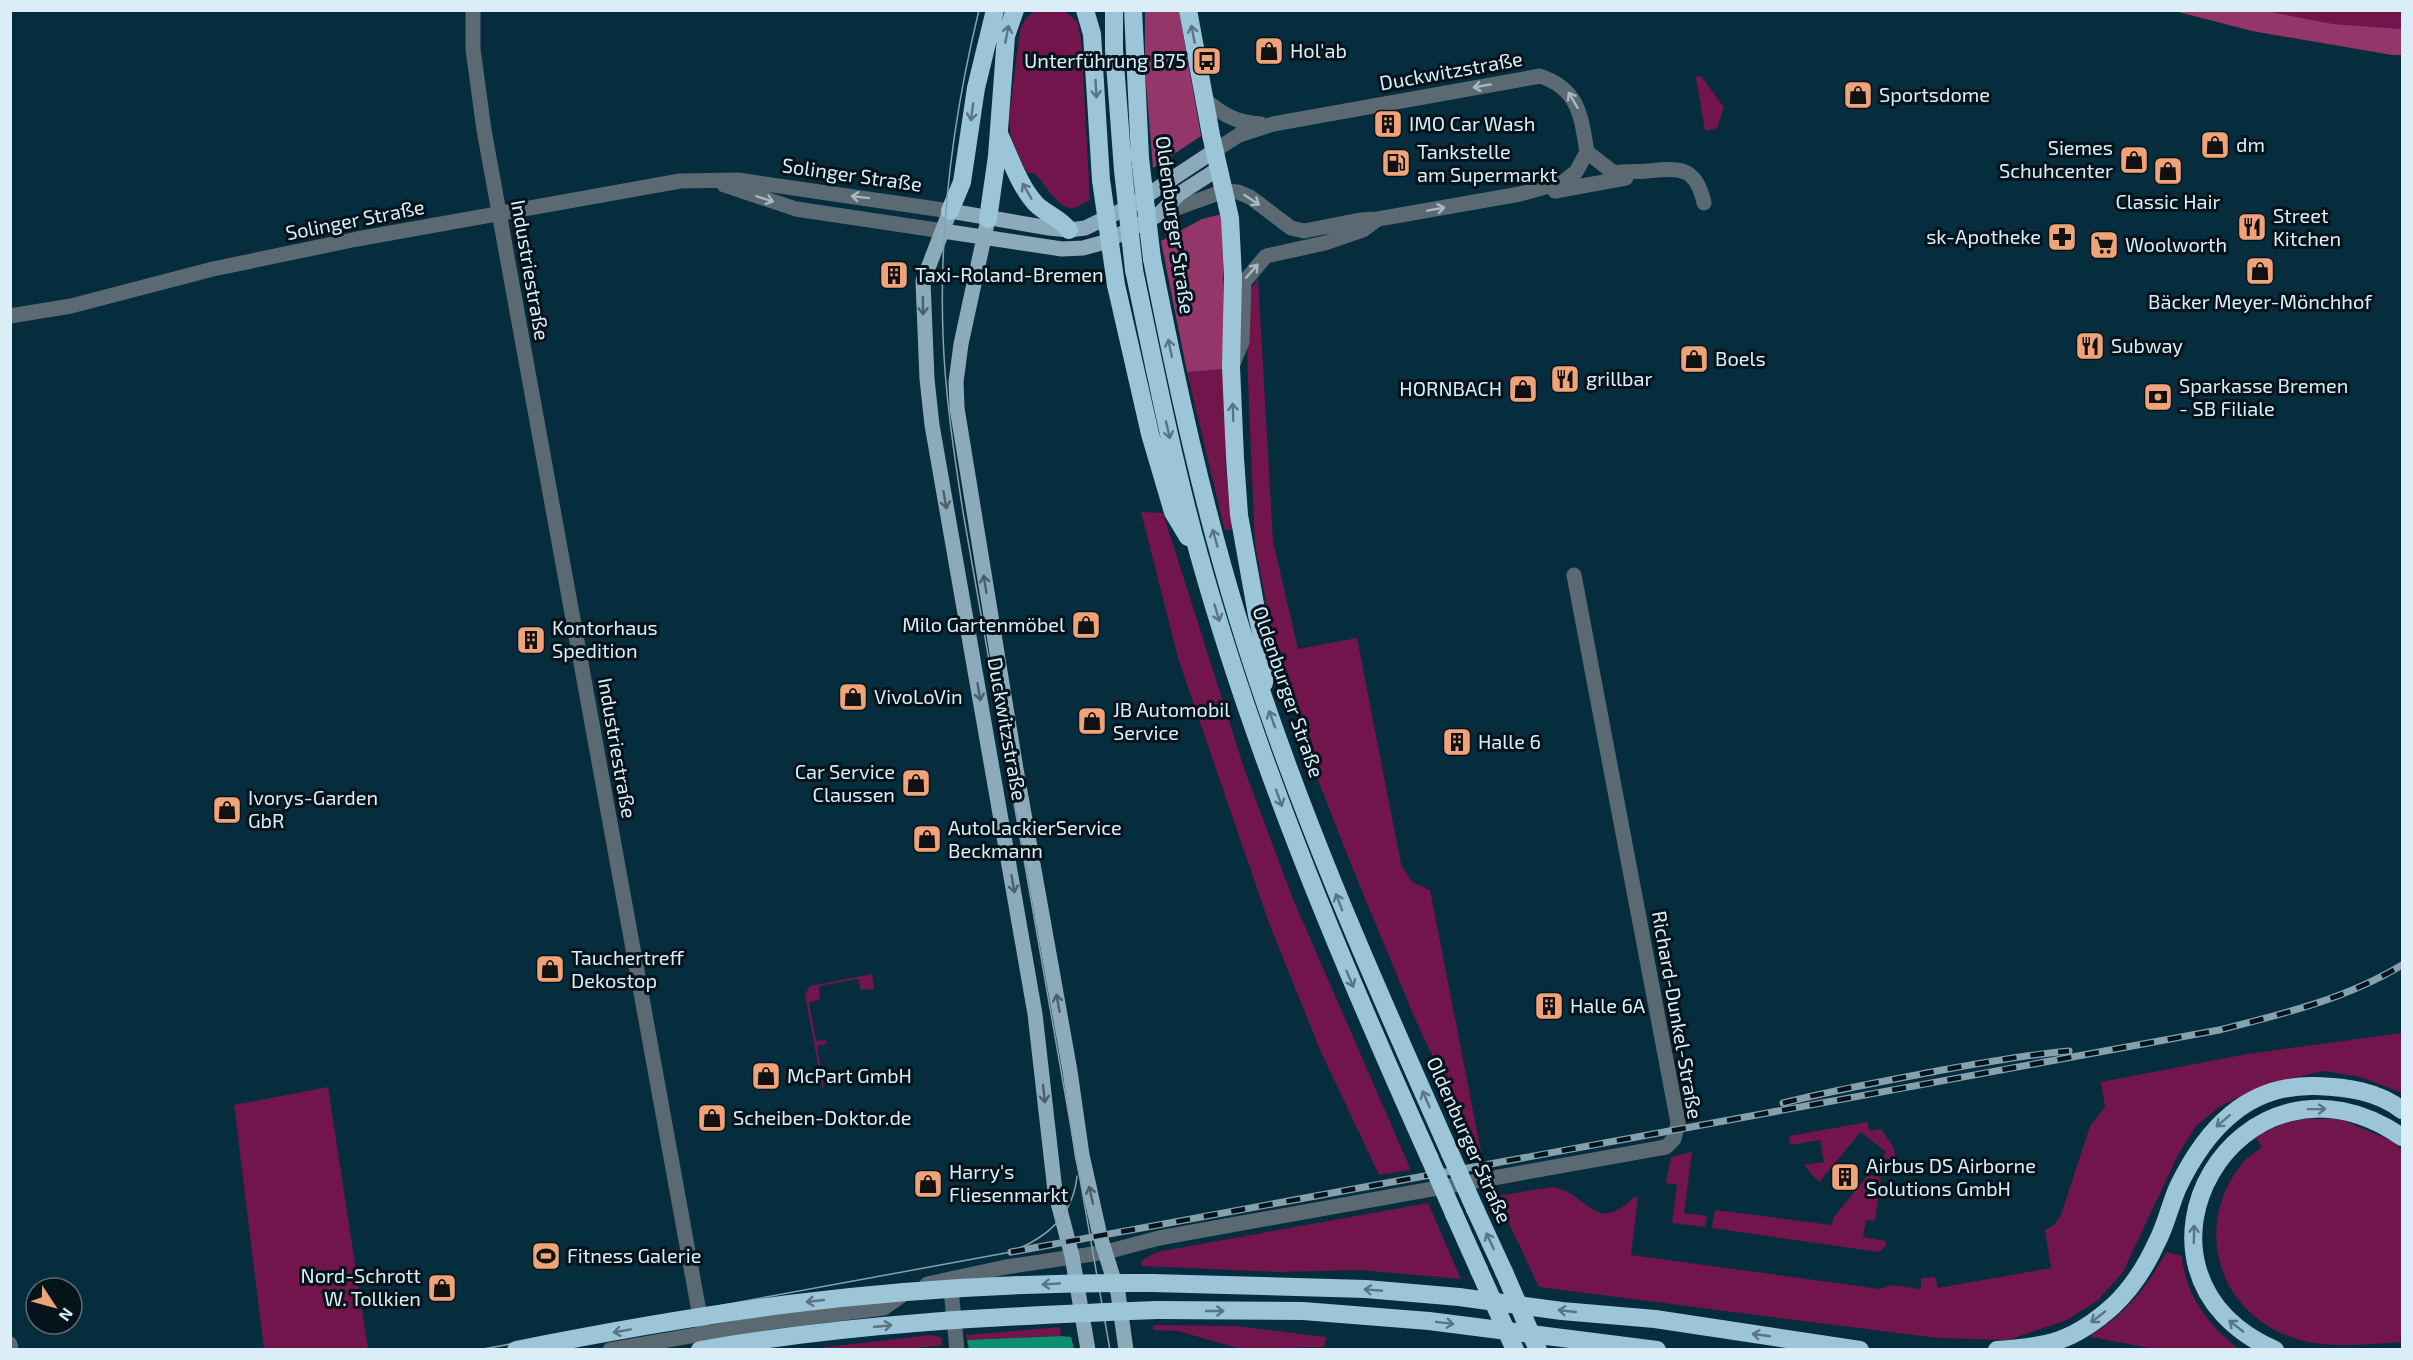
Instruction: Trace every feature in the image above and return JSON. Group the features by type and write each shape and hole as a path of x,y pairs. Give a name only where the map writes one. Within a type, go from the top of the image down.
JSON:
{"highway":[{"path":"950,211 962,182 976,88 995,10"},
{"path":"988,219 999,134 1006,36 1015,10"},
{"path":"1085,10 1092,33 1101,180 1116,285 1150,434 1173,512 1200,557"},
{"name":"Oldenburger Straße","path":"1114,10 1114,50 1123,170 1134,270 1159,394 1200,557 1263,755 1308,876 1360,1003 1515,1350"},
{"name":"Oldenburger Straße","path":"1133,10 1140,158 1152,259 1205,504 1238,621 1347,922 1538,1350"},
{"path":"1188,10 1216,160 1230,218 1233,277 1231,367 1239,515 1266,652 1263,694"},
{"path":"999,134 1034,202 1047,214 1063,222 1069,230"},
{"path":"1997,1350 2031,1348 2058,1342 2083,1328 2114,1305 2138,1275 2157,1242 2178,1188 2199,1149 2219,1123 2247,1103 2273,1092 2305,1086 2334,1086 2366,1091 2403,1110"},
{"path":"2276,1350 2255,1340 2228,1319 2206,1291 2193,1250 2194,1218 2202,1191 2218,1162 2237,1139 2261,1123 2286,1111 2336,1109 2360,1113 2403,1137"},
{"path":"516,1350 716,1314 802,1303 1034,1285 1152,1282 1366,1289 1655,1319 1860,1350"},
{"path":"702,1341 1032,1315 1156,1310 1303,1311 1429,1321 1657,1350"}],"main road":[{"name":"Duckwitzstraße","path":"984,238 1062,249 1083,248 1105,242 1158,215 1216,160"},
{"name":"Duckwitzstraße","path":"1126,1350 1118,1293 1082,1155 1070,1071 1014,758 957,408 956,382 988,219 1069,230 1085,228 1216,160"},
{"name":"Solinger Straße","path":"950,211 988,219"},
{"name":"Duckwitzstraße","path":"950,211 923,281 926,368 932,425 1033,1003 1055,1191 1072,1256 1088,1350"},
{"name":"Solinger Straße","path":"943,231 984,238"}],"street":[{"name":"Industriestraße","path":"473,10 473,49 477,90 702,1341 706,1350"},
{"name":"Duckwitzstraße","path":"1216,160 1239,135 1273,124 1540,76 1554,81 1570,93 1578,108 1587,152"},
{"name":"Duckwitzstraße","path":"1204,99 1231,119 1244,123 1273,124"},
{"path":"1224,191 1238,192 1250,197 1291,228 1304,231 1520,194 1563,182 1576,172 1587,152 1614,172 1681,169 1692,176 1700,187 1704,203"},
{"path":"1520,194 1539,194 1632,177 1644,171"},
{"name":"Solinger Straße","path":"709,180 796,209 943,231"},
{"name":"Solinger Straße","path":"10,316 71,306 213,269 324,246 674,182 709,180 760,183 950,211"},
{"name":"Duckwitzstraße","path":"1158,215 1224,191"},
{"path":"1231,367 1242,342 1244,282 1266,256 1325,243 1363,230 1378,219"},
{"name":"Richard-Dunkel-Straße","path":"1106,1252 1159,1238 1666,1147 1674,1139 1678,1123 1574,575"},
{"path":"610,1350 702,1341 770,1322 884,1308 913,1287 1072,1256 1106,1252"},
{"path":"950,1279 956,1343"},
{"path":"10,1344 11,1350"}],"shaded area":[{"path":"1035,11 1064,11 1077,21 1081,39 1090,200 1073,209 1055,199 1034,173 1027,173 1011,138 1009,119 1020,30 1026,18"},
{"path":"1145,11 1179,11 1201,136 1153,168 1145,71"},
{"path":"2175,11 2266,11 2333,24 2402,29 2402,55 2252,31"},
{"path":"2266,11 2402,11 2402,29 2333,24"},
{"path":"1701,76 1724,107 1717,128 1705,131 1696,77"},
{"path":"1222,214 1225,369 1187,372 1161,241 1202,219"},
{"path":"1258,278 1273,541 1298,649 1357,638 1401,864 1412,882 1430,890 1483,1162 1416,1021 1350,862 1303,741 1272,634 1255,544 1249,407 1246,314 1249,294"},
{"path":"1225,369 1225,459 1232,529 1225,531 1187,372"},
{"path":"1141,512 1163,513 1245,771 1293,899 1411,1170 1379,1175 1321,1052 1270,926 1178,658"},
{"path":"872,974 874,989 861,990 858,979 819,986 820,1000 809,1002 816,1041 826,1040 827,1044 817,1046 824,1088 805,994 810,986"},
{"path":"2402,1033 2402,1093 2360,1077 2324,1071 2270,1083 2222,1105 2196,1126 2177,1157 2123,1272 2098,1300 2067,1320 2008,1340 1937,1338 1539,1287 1496,1196 1553,1187 1575,1196 1600,1213 1610,1213 1621,1208 1634,1197 1638,1197 1631,1255 1880,1289 1891,1285 1921,1289 1921,1278 1935,1277 1938,1288 2051,1268 2045,1230 2054,1225 2061,1215 2090,1126 2105,1107 2101,1082 2247,1054"},
{"path":"328,1087 368,1349 264,1349 234,1105"},
{"path":"2301,1119 2340,1119 2392,1141 2402,1150 2402,1342 2363,1345 2323,1344 2297,1339 2270,1328 2249,1311 2232,1291 2221,1267 2216,1242 2218,1216 2226,1190 2243,1162 2262,1147 2255,1137 2282,1124"},
{"path":"1868,1122 1869,1131 1881,1129 1894,1148 1896,1160 1881,1158 1886,1152 1861,1132 1819,1182 1804,1165 1824,1162 1820,1140 1790,1145 1789,1136"},
{"path":"1692,1152 1684,1213 1707,1216 1705,1227 1672,1223 1677,1185 1666,1183 1671,1157"},
{"path":"1868,1175 1881,1177 1875,1221 1866,1220 1863,1237 1886,1241 1885,1247 1879,1252 1712,1228 1715,1210 1832,1225 1833,1218"},
{"path":"1428,1203 1461,1279 1359,1270 1279,1272 1142,1266 1141,1261 1157,1252"},
{"path":"2166,1252 2182,1256 2188,1284 2200,1308 2218,1330 2239,1349 2155,1349 2092,1337 2092,1334 2126,1308 2144,1288"},
{"path":"1153,1325 1235,1326 1326,1337 1324,1347 1241,1349 1178,1331 1153,1330"},
{"path":"1060,1327 1061,1336 967,1340 966,1335"},
{"path":"930,1335 941,1337 943,1345 900,1350 802,1350"},
{"path":"1071,1337 1074,1349 969,1349 967,1340"}],"tram line":[{"path":"979,10 955,131 946,212 942,294 948,402 963,512 1110,1350"},
{"path":"478,1350 1011,1252 1036,1240 1056,1224 1070,1203 1077,1176"}],"railway":[{"path":"1011,1252 2219,1030 2314,1004 2359,987 2402,965"},
{"path":"1783,1103 1937,1071 2069,1051"}],"place":[{"name":"Hol'ab","path":"1269,51"},
{"name":"Unterführung B75","path":"1207,61"},
{"name":"Sportsdome","path":"1858,95"},
{"name":"IMO Car Wash","path":"1388,124"},
{"name":"dm","path":"2215,145"},
{"name":"Siemes Schuhcenter","path":"2134,160"},
{"name":"Tankstelle am Supermarkt","path":"1396,163"},
{"name":"Classic Hair","path":"2168,171"},
{"name":"Street Kitchen","path":"2252,227"},
{"name":"sk-Apotheke","path":"2062,237"},
{"name":"Woolworth","path":"2104,245"},
{"name":"Bäcker Meyer-Mönchhof","path":"2260,271"},
{"name":"Taxi-Roland-Bremen","path":"894,275"},
{"name":"Subway","path":"2090,346"},
{"name":"Boels","path":"1694,359"},
{"name":"grillbar","path":"1565,379"},
{"name":"HORNBACH","path":"1523,389"},
{"name":"Sparkasse Bremen - SB Filiale","path":"2158,397"},
{"name":"Milo Gartenmöbel","path":"1086,625"},
{"name":"Kontorhaus Spedition","path":"531,640"},
{"name":"VivoLoVin","path":"853,697"},
{"name":"JB Automobil Service","path":"1092,721"},
{"name":"Halle 6","path":"1457,742"},
{"name":"Car Service Claussen","path":"916,783"},
{"name":"Ivorys-Garden GbR","path":"227,810"},
{"name":"AutoLackierService Beckmann","path":"927,839"},
{"name":"Tauchertreff Dekostop","path":"550,969"},
{"name":"Halle 6A","path":"1549,1006"},
{"name":"McPart GmbH","path":"766,1076"},
{"name":"Scheiben-Doktor.de","path":"712,1118"},
{"name":"Airbus DS Airborne Solutions GmbH","path":"1845,1177"},
{"name":"Harry's Fliesenmarkt","path":"928,1184"},
{"name":"Fitness Galerie","path":"546,1256"},
{"name":"Nord-Schrott W. Tollkien","path":"442,1288"}]}
